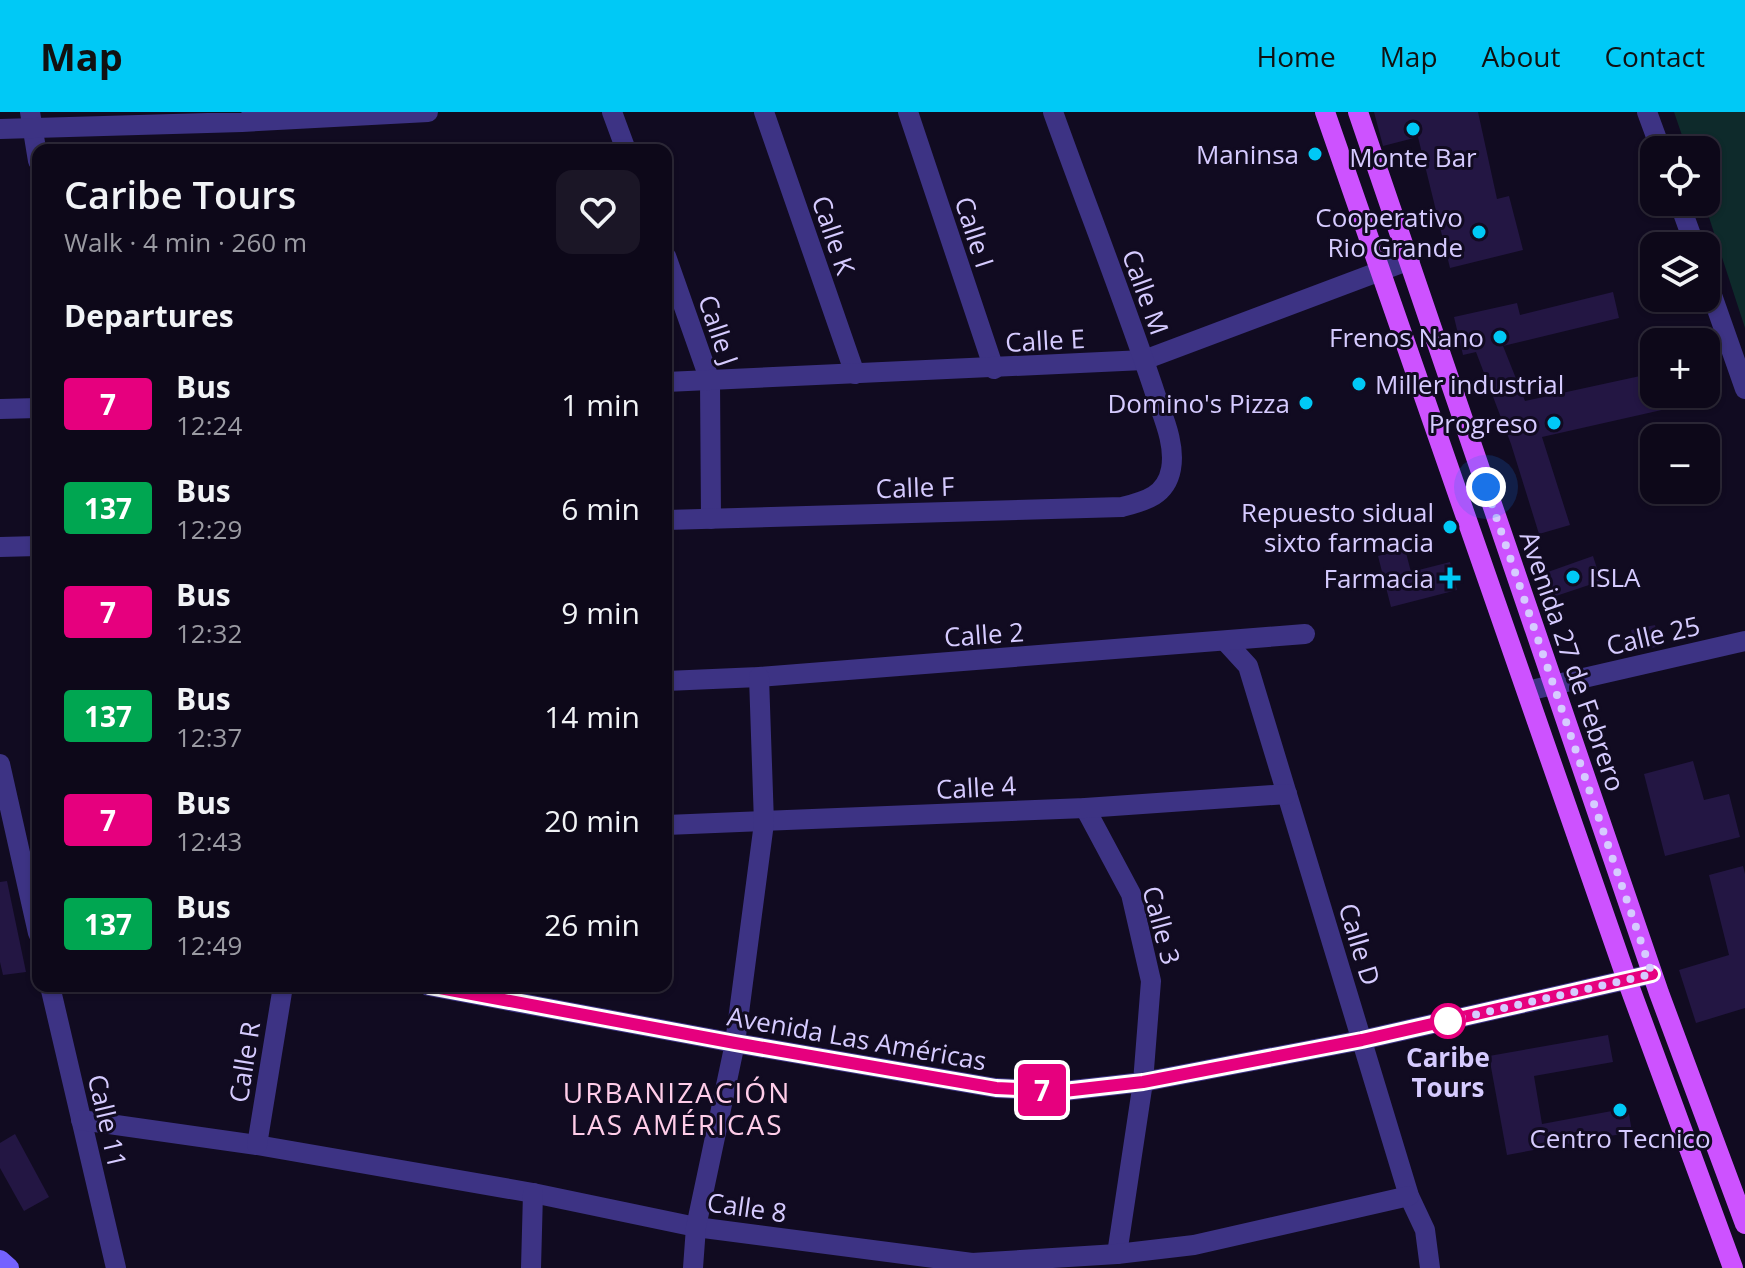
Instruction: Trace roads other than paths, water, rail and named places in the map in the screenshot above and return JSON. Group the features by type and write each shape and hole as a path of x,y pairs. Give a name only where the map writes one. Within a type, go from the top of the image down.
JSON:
{"main road":[{"name":"Avenida 27 de Febrero","path":"1325,112 1627,980 1733,1268"},
{"name":"Avenida 27 de Febrero","path":"1358,112 1652,974 1745,1224"},
{"path":"0,1260 9,1268"}],"street":[{"path":"0,129 31,119 428,112"},
{"path":"612,112 624,144"},
{"name":"Calle K","path":"764,112 855,374"},
{"name":"Calle I","path":"908,112 994,369"},
{"name":"Calle M","path":"1053,112 1144,360 1173,449 1171,470 1162,491"},
{"path":"1647,112 1656,136"},
{"path":"31,119 35,144"},
{"name":"Calle E","path":"672,382 1144,360 1410,260"},
{"name":"Calle J","path":"672,273 710,381 711,519"},
{"path":"1718,312 1745,389"},
{"path":"0,409 32,408"},
{"name":"Calle F","path":"672,520 1122,507 1162,491"},
{"path":"0,547 32,546"},
{"name":"Calle 2","path":"672,681 759,677 1305,634"},
{"name":"Calle 25","path":"1527,691 1745,641"},
{"name":"Calle D","path":"1226,642 1248,666 1409,1196 1425,1230 1430,1268"},
{"path":"693,1268 696,1227 735,1043 764,823 759,677"},
{"path":"0,764 32,901"},
{"name":"Calle 4","path":"672,825 1085,808 1287,794"},
{"name":"Calle 3","path":"1085,808 1131,894 1151,981 1143,1082 1117,1254"},
{"name":"Avenida Las Américas","path":"461,992 996,1088 1064,1091 1143,1082 1362,1040 1652,974"},
{"name":"Calle 11","path":"51,992 116,1268"},
{"name":"Calle R","path":"257,1145 282,992"},
{"name":"Calle 8","path":"81,1120 257,1145 533,1193 696,1227 972,1266 1194,1245 1409,1196"},
{"path":"531,1268 533,1193"}],"place":[{"name":"Monte Bar","path":"1413,129"},
{"name":"Maninsa","path":"1315,154"},
{"name":"Cooperativo Rio Grande","path":"1479,232"},
{"name":"Frenos Nano","path":"1500,337"},
{"name":"Miller industrial","path":"1359,384"},
{"name":"Domino's Pizza","path":"1306,403"},
{"name":"Progreso","path":"1554,423"},
{"name":"Repuesto sidual sixto farmacia","path":"1450,527"},
{"name":"ISLA","path":"1573,577"},
{"name":"Farmacia","path":"1450,578"},
{"name":"Caribe Tours","path":"1448,1021"},
{"name":"Centro Tecnico","path":"1620,1110"}],"district":[{"name":"URBANIZACIÓN LAS AMÉRICAS","path":"677,1108"}]}
